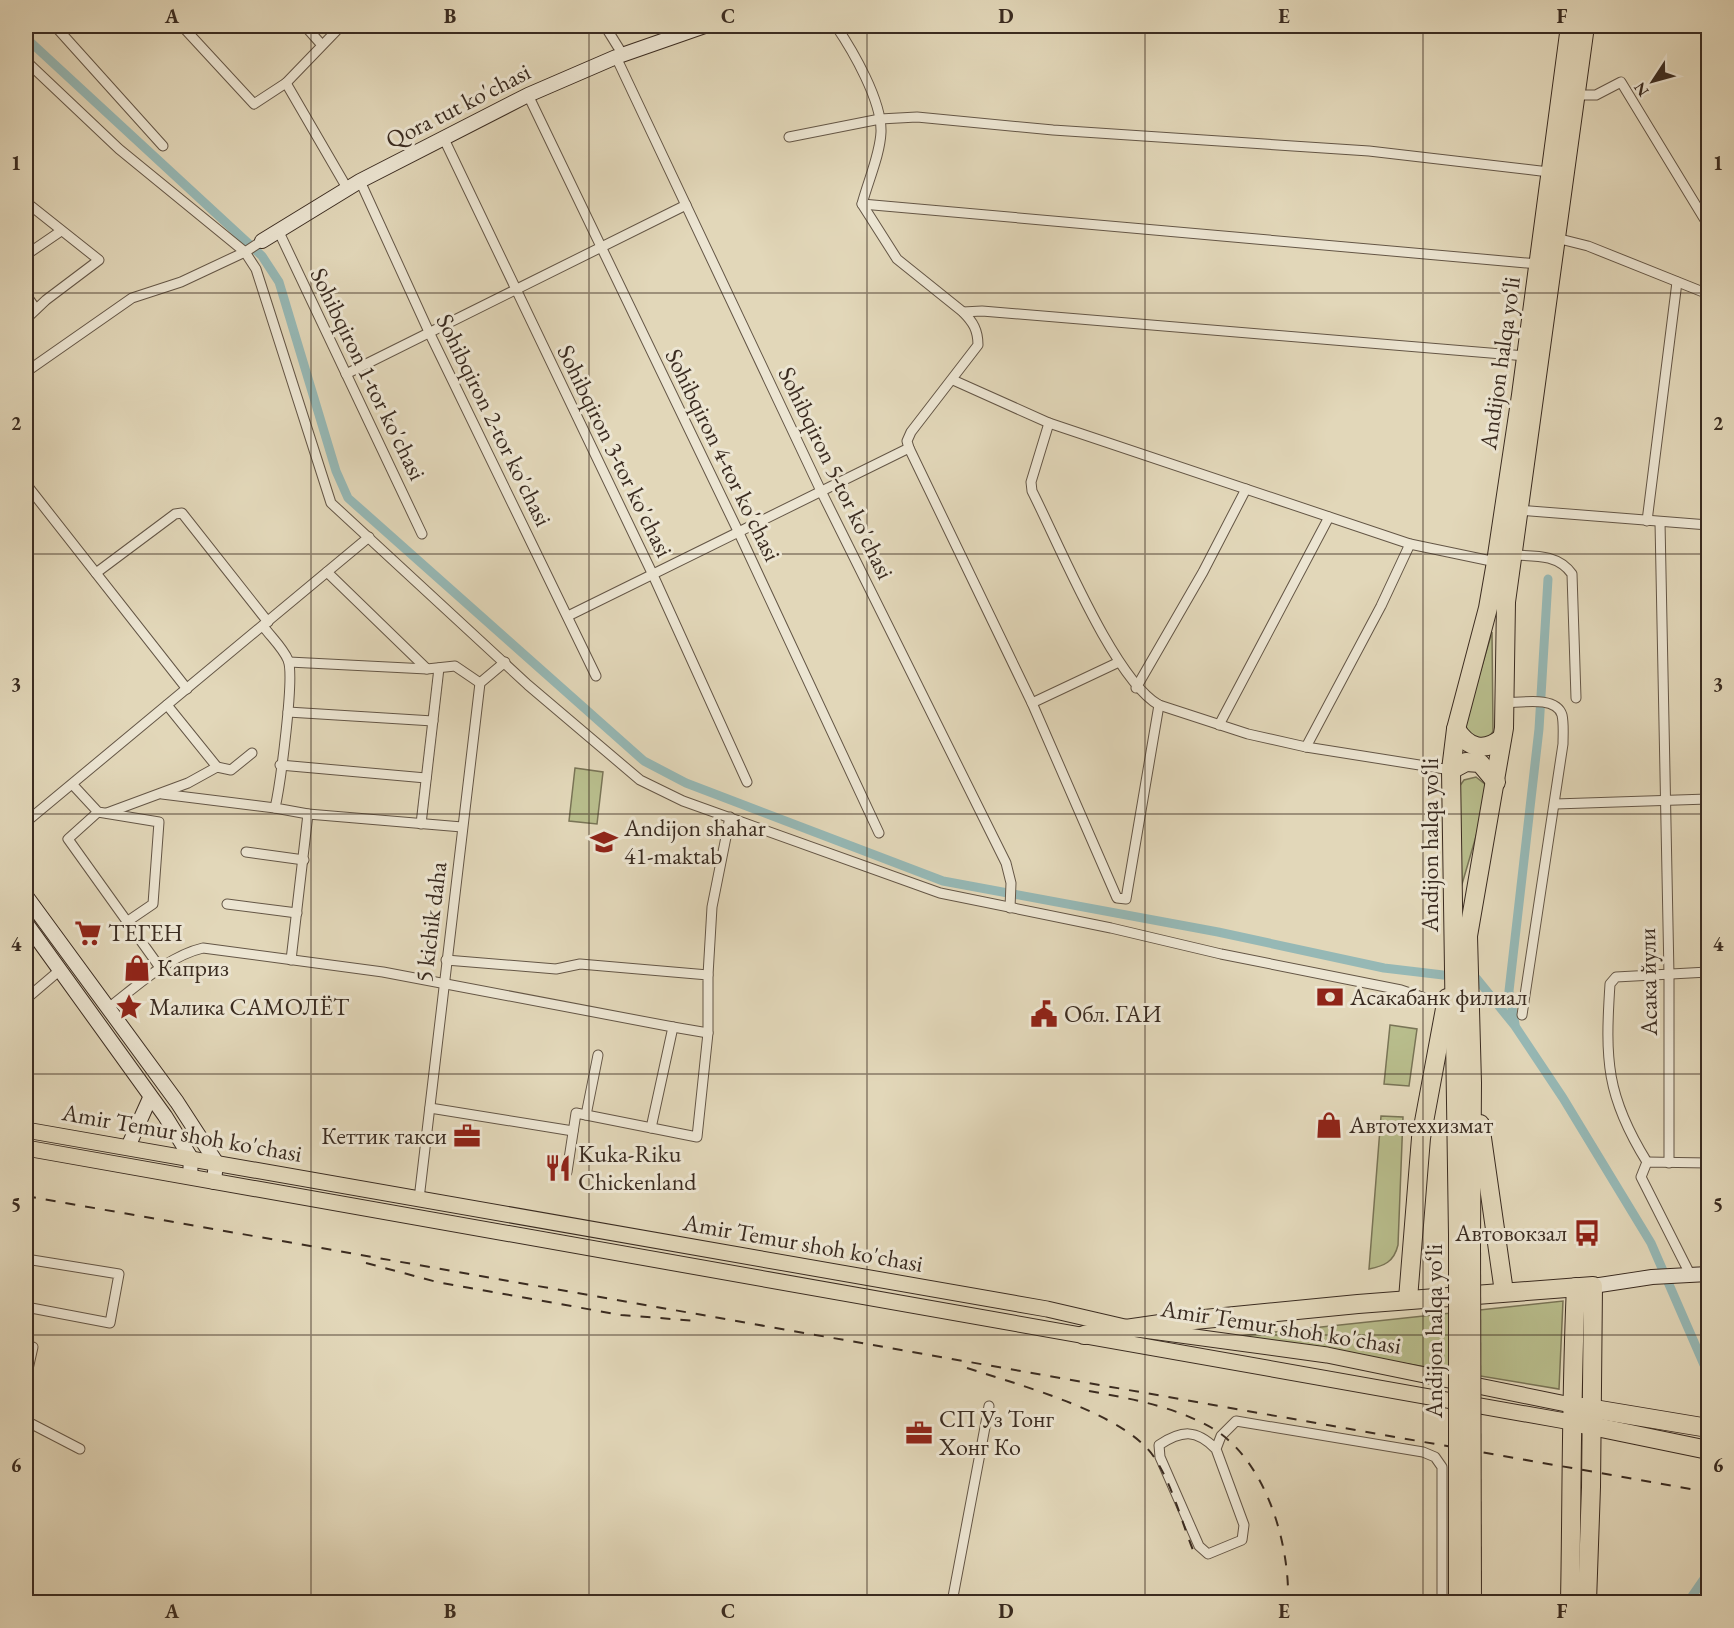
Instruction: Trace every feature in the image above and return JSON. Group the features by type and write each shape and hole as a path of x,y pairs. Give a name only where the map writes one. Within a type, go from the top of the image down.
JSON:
{"highway":[{"name":"Andijon halqa yo‘li","path":"1458,1602 1464,1237 1472,1083 1468,936 1502,738 1504,559 1549,172 1570,26"},
{"name":"Andijon halqa yo‘li","path":"1472,1602 1464,1237 1450,807 1451,770 1456,729 1488,608 1519,510 1585,26"},
{"path":"1456,729 1468,744 1477,748 1495,744 1502,738"},
{"path":"1451,770 1466,762 1480,763 1496,782"},
{"path":"1408,1299 1421,1138 1454,960"},
{"path":"1472,1083 1504,1292"},
{"path":"1570,1602 1573,1470 1571,1414 1585,1287"},
{"path":"1585,1287 1592,1417 1587,1602"},
{"name":"Amir Temur shoh ko'chasi","path":"1084,1335 1129,1328 1408,1299 1585,1287"},
{"path":"1571,1414 1707,1428"},
{"path":"1592,1417 1708,1450"}],"main road":[{"name":"Qora tut ko'chasi","path":"262,241 347,188 528,95 620,56 705,26"},
{"path":"26,896 177,1102 216,1162 214,1182"},
{"path":"26,923 191,1158 190,1177"},
{"path":"128,1147 150,1098"},
{"name":"Amir Temur shoh ko'chasi","path":"26,1130 1047,1309 1129,1328 1327,1355 1571,1414"},
{"name":"Amir Temur shoh ko'chasi","path":"26,1148 1084,1335 1571,1414"},
{"path":"1585,1287 1652,1277 1708,1274"}],"street":[{"path":"55,26 163,146"},
{"path":"183,26 254,104 286,83 321,44 341,26"},
{"path":"305,26 321,44"},
{"name":"Sohibqiron 5-tor ko'chasi","path":"604,26 821,490 1006,863 1011,883 1010,905"},
{"path":"836,26 860,69 880,119 881,135 861,204 897,259 963,312 976,328 978,345 911,432 907,441 909,448 1032,704 1117,897 1126,899 1159,705"},
{"path":"26,62 119,149 245,252 256,269 331,503 528,685 640,780 683,801 940,893 1010,905 1221,954 1401,990 1446,1005"},
{"path":"1576,94 1596,95 1621,82 1708,225"},
{"path":"286,83 347,188"},
{"name":"Sohibqiron 4-tor ko'chasi","path":"528,95 740,533 879,833"},
{"path":"789,137 880,119 917,117 1053,130 1369,151 1549,172"},
{"name":"Sohibqiron 3-tor ko'chasi","path":"444,139 653,575 747,782"},
{"name":"Sohibqiron 2-tor ko'chasi","path":"360,181 429,332 596,676"},
{"path":"26,202 99,260 26,319"},
{"path":"861,204 1538,264"},
{"path":"346,374 686,205"},
{"name":"Sohibqiron 1-tor ko'chasi","path":"278,230 423,534"},
{"path":"26,255 61,231"},
{"path":"1556,238 1588,246 1708,296"},
{"name":"Qora tut ko'chasi","path":"26,372 132,298 181,282 245,252 262,241"},
{"path":"1647,521 1677,282"},
{"path":"26,294 36,309"},
{"path":"963,312 982,311 1527,356"},
{"path":"953,380 1049,423 1410,544 1504,559 1545,556 1564,564 1572,574 1576,698"},
{"path":"1049,423 1031,482 1032,491 1119,662 1136,688 1159,705 1248,734 1306,747 1451,770"},
{"path":"568,616 909,448"},
{"path":"26,484 187,689"},
{"path":"1136,688 1203,572 1246,489"},
{"path":"1519,510 1708,525"},
{"path":"96,573 175,514 182,513 265,624 289,662 288,712 275,808"},
{"path":"1219,724 1329,517"},
{"name":"Асака йули","path":"1660,522 1669,975 1669,1163"},
{"path":"26,822 369,537"},
{"path":"1306,747 1381,606 1410,544"},
{"path":"327,572 428,669"},
{"path":"289,662 428,669 455,666 480,683 505,662"},
{"path":"1032,704 1119,662"},
{"path":"421,824 439,668"},
{"name":"5 kichik daha","path":"418,1199 480,683"},
{"path":"1504,703 1547,702 1555,705 1562,713 1563,744 1522,1015"},
{"path":"167,705 217,767"},
{"path":"288,712 433,721"},
{"path":"161,969 68,839 103,812 160,794 217,767 231,770 252,753"},
{"path":"280,765 426,778"},
{"path":"73,784 103,812 159,822 153,904 128,921"},
{"path":"160,794 308,814 462,827"},
{"path":"1555,804 1708,799"},
{"path":"291,960 308,814"},
{"path":"567,1172 576,1113 697,1137 708,1033 708,975 712,907 730,817"},
{"path":"246,852 304,860"},
{"path":"227,904 297,913"},
{"path":"107,1009 161,969 192,951 203,948 383,972 708,1033"},
{"path":"446,960 556,969 580,964 708,975"},
{"path":"26,999 60,970"},
{"path":"1647,1162 1631,1137 1614,1099 1606,1041 1610,984 1616,977 1708,972"},
{"path":"651,1128 672,1027"},
{"path":"586,1115 598,1055"},
{"path":"430,1108 573,1131"},
{"path":"1647,1162 1708,1163"},
{"path":"1647,1162 1641,1177 1687,1274"},
{"path":"26,1259 119,1274 110,1323 26,1307"},
{"path":"26,1345 33,1347 26,1378"},
{"path":"952,1602 989,1406"},
{"path":"26,1421 80,1449"},
{"path":"1216,1449 1206,1439 1189,1433 1175,1435 1159,1445 1160,1457 1199,1546 1208,1554 1242,1540 1244,1525 1216,1449 1221,1436 1236,1421 1423,1452 1435,1457 1442,1467 1442,1602"}],"green space":[{"path":"1492,632 1493,731 1489,738 1470,739 1465,723"},
{"path":"575,768 603,772 597,824 569,821"},
{"path":"1476,777 1486,785 1484,809 1460,891 1459,787 1464,780"},
{"path":"1390,1025 1417,1029 1409,1086 1384,1084"},
{"path":"1381,1116 1403,1117 1398,1245 1394,1256 1388,1262 1369,1269"},
{"path":"1563,1301 1559,1389 1238,1336"}],"waterway":[{"path":"26,38 262,256 279,282 336,471 348,498 644,761 686,783 943,881 1218,932 1384,968 1477,979 1515,1026 1563,1098 1651,1243 1708,1374"},
{"path":"1515,1024 1509,991 1539,729 1548,579"},
{"path":"1688,1602 1708,1573"}],"railway":[{"path":"26,1196 1708,1492"},
{"path":"366,1263 437,1282 621,1315 697,1321"},
{"path":"967,1368 1068,1402 1095,1414 1140,1441 1154,1457 1166,1479 1193,1550"},
{"path":"1089,1391 1137,1400 1182,1414 1212,1428 1231,1442 1247,1461 1271,1505 1285,1555 1288,1602"}],"place":[{"name":"Andijon shahar 41-maktab","path":"604,842"},
{"name":"ТЕГЕН","path":"88,933"},
{"name":"Каприз","path":"137,968"},
{"name":"Асакабанк филиал","path":"1330,997"},
{"name":"Малика САМОЛЁТ","path":"129,1007"},
{"name":"Обл. ГАИ","path":"1044,1014"},
{"name":"Автотеххизмат","path":"1329,1125"},
{"name":"Кеттик такси","path":"467,1136"},
{"name":"Kuka-Riku Chickenland","path":"558,1168"},
{"name":"Автовокзал","path":"1587,1233"},
{"name":"СП Уз Тонг Хонг Ко","path":"919,1433"}]}
